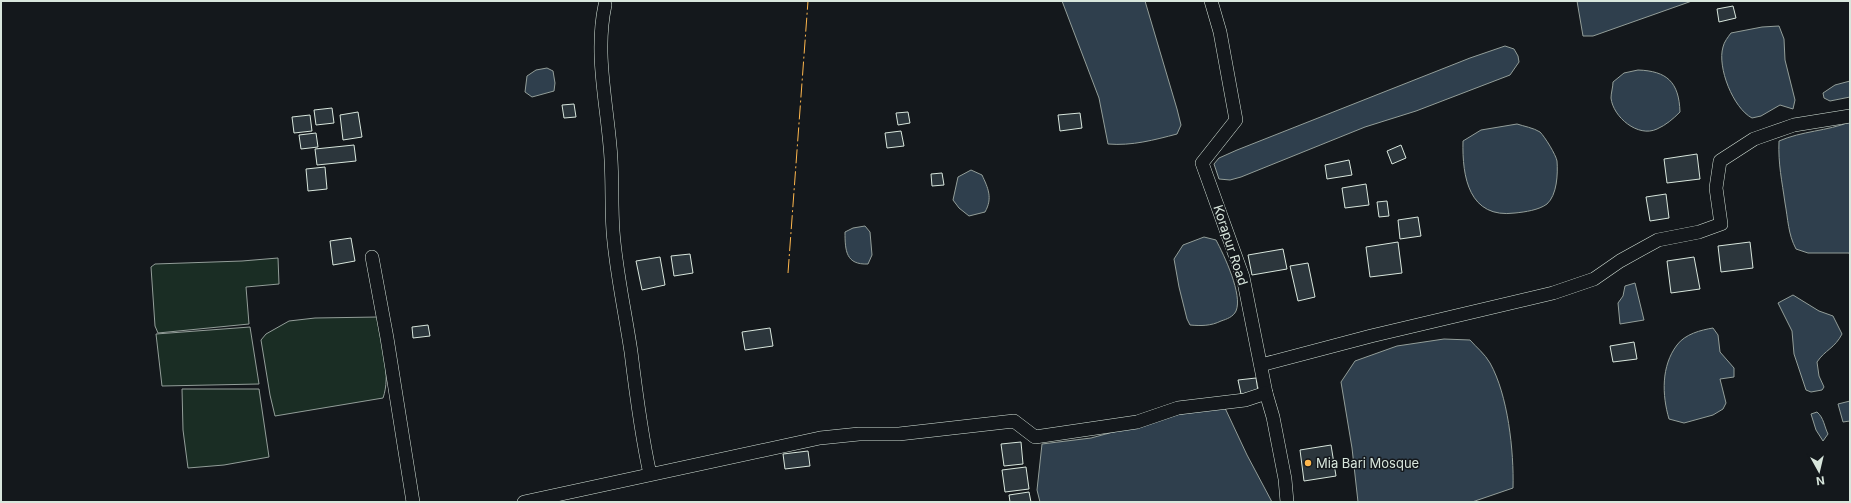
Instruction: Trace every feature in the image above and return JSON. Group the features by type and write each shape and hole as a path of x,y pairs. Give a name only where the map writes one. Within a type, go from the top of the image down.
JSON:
{"street":[{"name":"Korapur Road","path":"1211,1 1220,32 1236,120 1202,163 1243,277 1266,393 1273,417 1284,471 1287,502"},
{"path":"605,5 601,23 600,57 610,147 613,231 618,282 630,351 641,434 650,474"},
{"path":"1261,365 1371,336 1553,292 1594,278 1620,261 1658,240 1699,232 1721,224 1716,188 1720,161 1749,143 1794,125 1850,116"},
{"path":"372,257 387,338 413,502"},
{"path":"524,502 820,438 859,434 899,434 1014,421 1035,437 1137,422 1178,408 1245,400 1266,393"}],"green space":[{"path":"278,258 279,284 246,287 249,324 158,333 155,326 151,267 155,264 242,261"},
{"path":"378,317 386,369 383,398 275,416 261,340 266,334 289,321 315,318"},
{"path":"250,327 259,384 162,386 156,334"},
{"path":"182,389 259,389 269,457 224,465 188,468 183,430"}],"water":[{"path":"1062,1 1145,1 1181,125 1177,134 1134,143 1108,144 1099,98"},
{"path":"1577,1 1692,1 1593,36 1583,36"},
{"path":"1779,26 1784,39 1785,60 1795,100 1793,109 1780,105 1761,116 1752,118 1739,106 1728,86 1722,65 1724,45 1731,33 1762,27"},
{"path":"1505,46 1514,49 1518,56 1519,62 1510,75 1416,111 1365,127 1241,177 1230,180 1219,179 1214,164 1219,158 1470,58"},
{"path":"547,68 553,71 555,83 554,91 532,97 525,92 527,76 536,70"},
{"path":"1638,70 1657,73 1670,80 1677,93 1679,102 1680,112 1663,126 1650,131 1642,131 1621,119 1616,112 1611,98 1613,82 1624,73"},
{"path":"1850,81 1850,97 1830,101 1824,98 1823,93 1835,85"},
{"path":"1850,122 1850,255 1849,253 1808,253 1796,249 1791,238 1788,221 1780,165 1779,141"},
{"path":"1517,124 1540,132 1555,155 1557,161 1557,172 1555,190 1550,200 1544,206 1523,212 1500,213 1487,209 1478,202 1471,193 1464,168 1463,141 1481,130"},
{"path":"971,170 982,175 988,189 989,202 985,212 969,216 959,208 953,200 958,177"},
{"path":"865,226 870,232 872,255 868,264 861,264 855,262 848,256 846,251 845,232 853,228"},
{"path":"1204,237 1216,240 1228,265 1237,295 1236,311 1228,319 1217,323 1210,325 1190,325 1187,319 1179,287 1174,259 1183,245"},
{"path":"1635,283 1644,320 1620,324 1618,303 1623,296 1625,286"},
{"path":"1793,295 1819,311 1833,316 1842,334 1836,343 1817,362 1819,376 1824,387 1822,390 1811,392 1806,390 1794,354 1792,331 1778,303"},
{"path":"1713,328 1718,335 1720,352 1734,368 1734,377 1720,379 1726,403 1723,409 1713,415 1684,423 1669,419 1665,400 1664,381 1668,362 1672,353 1680,341 1684,338 1698,331"},
{"path":"1444,339 1470,340 1490,363 1501,391 1509,424 1513,488 1472,502 1358,502 1352,448 1341,382 1355,361 1397,346"},
{"path":"1850,401 1850,421 1843,422 1838,404"},
{"path":"1225,408 1247,455 1272,502 1040,502 1037,490 1042,444 1091,438 1180,414"},
{"path":"1817,412 1823,419 1828,434 1823,441 1816,430 1811,414"}],"building":[{"path":"1733,6 1736,18 1719,22 1717,9"},
{"path":"574,104 576,117 564,118 562,105"},
{"path":"332,108 334,123 316,125 314,110"},
{"path":"358,112 362,137 343,140 340,115"},
{"path":"908,112 910,123 898,125 896,113"},
{"path":"1080,113 1082,128 1060,131 1058,115"},
{"path":"310,115 312,131 294,133 292,117"},
{"path":"901,131 904,146 887,148 885,133"},
{"path":"316,133 318,147 301,149 299,135"},
{"path":"354,145 356,161 317,165 315,149"},
{"path":"1401,145 1406,158 1392,164 1387,151"},
{"path":"1697,154 1700,179 1667,183 1664,159"},
{"path":"1349,160 1352,175 1327,179 1325,165"},
{"path":"325,167 327,189 308,191 306,169"},
{"path":"942,173 944,185 932,186 931,174"},
{"path":"1366,184 1369,205 1345,208 1342,188"},
{"path":"1666,194 1669,218 1650,221 1646,197"},
{"path":"1387,201 1389,216 1379,217 1377,202"},
{"path":"1418,217 1421,236 1400,239 1398,220"},
{"path":"351,238 355,261 333,265 330,241"},
{"path":"1398,242 1402,273 1370,277 1366,247"},
{"path":"1750,242 1753,268 1721,272 1718,246"},
{"path":"1283,249 1287,269 1252,275 1248,255"},
{"path":"690,254 693,273 674,276 671,256"},
{"path":"660,257 665,285 642,290 636,261"},
{"path":"1694,257 1700,289 1671,293 1667,261"},
{"path":"1308,263 1315,297 1298,301 1290,266"},
{"path":"428,325 430,336 413,338 412,327"},
{"path":"770,328 773,346 745,350 742,332"},
{"path":"1634,342 1637,359 1613,362 1610,346"},
{"path":"1256,378 1258,391 1241,394 1238,380"},
{"path":"1021,442 1023,464 1004,466 1001,444"},
{"name":"Mia Bari Mosque","path":"1331,445 1336,476 1304,481 1300,450"},
{"path":"808,451 810,466 785,469 783,454"},
{"path":"1026,467 1029,489 1005,492 1002,470"},
{"path":"1029,492 1031,502 1010,502 1009,495"}],"power":[{"path":"788,273 808,1"}],"place":[{"name":"Mia Bari Mosque","path":"1308,463"}]}
